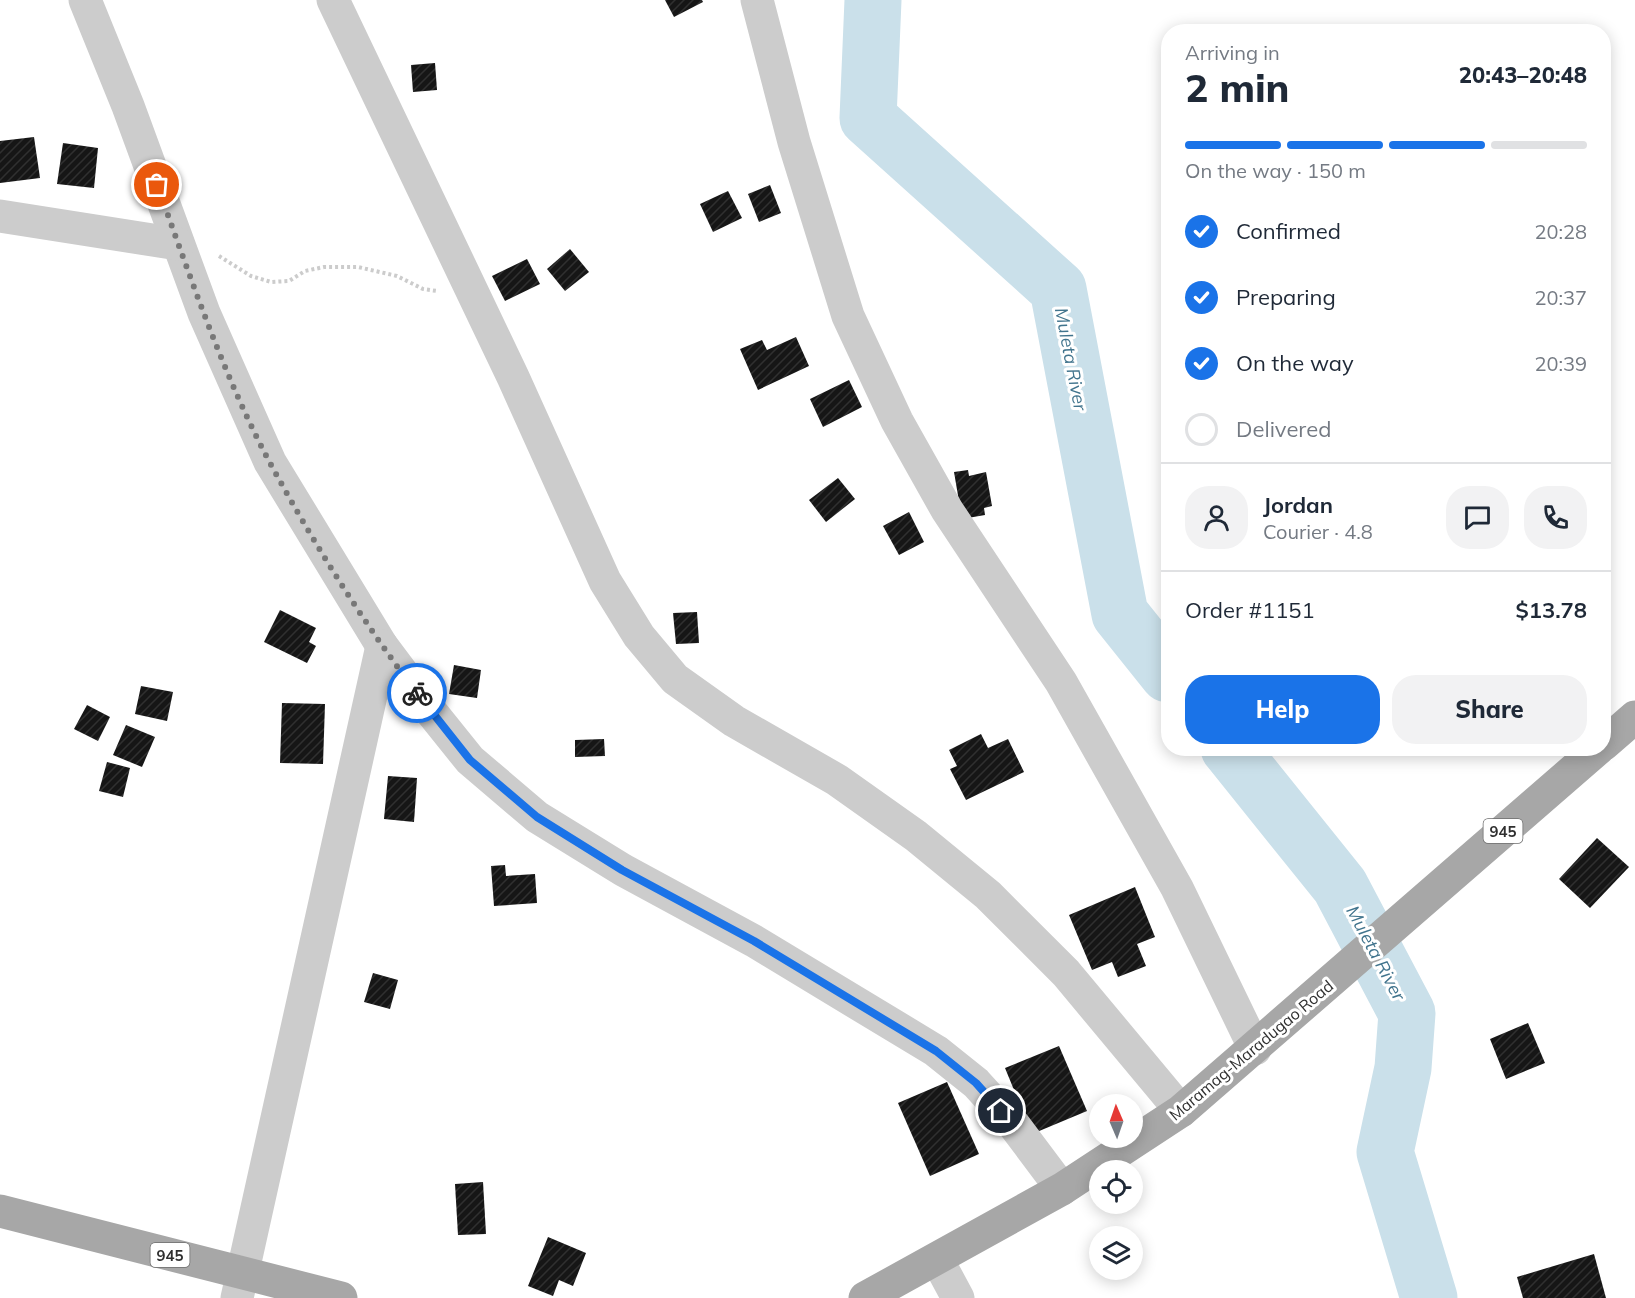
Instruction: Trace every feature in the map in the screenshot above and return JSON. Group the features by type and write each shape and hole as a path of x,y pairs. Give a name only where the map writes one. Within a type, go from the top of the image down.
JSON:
{"main road":[{"path":"1611,738 1635,717"},
{"name":"Maramag-Maradugao Road","path":"865,1298 1062,1189 1181,1112 1590,756"},
{"name":"945","path":"0,1211 240,1286 341,1298"}],"street":[{"path":"85,0 128,106 178,244 236,392 270,462 382,646 470,760 537,817 622,870 754,941 936,1051 976,1083 1014,1125 1062,1189"},
{"path":"333,0 471,290 605,581 639,636 675,679 734,721 837,780 916,836 988,895 1066,972 1181,1112"},
{"path":"757,0 794,142 848,316 897,421 946,510 1061,682 1177,888 1255,1049"},
{"path":"0,216 178,244"},
{"path":"240,1286 382,646"},
{"path":"937,1259 958,1298"}],"path":[{"path":"178,244 210,252 251,276 271,282 289,281 305,271 324,267 358,267 397,276 423,289 443,292 471,290"}],"building":[{"path":"665,0 702,0 703,2 674,17"},
{"path":"435,63 437,90 413,92 411,65"},
{"path":"34,137 40,178 0,183 0,141"},
{"path":"63,143 98,148 94,188 57,184"},
{"path":"770,185 781,213 759,222 748,194"},
{"path":"728,191 742,218 713,232 700,204"},
{"path":"570,249 589,272 565,291 547,269"},
{"path":"527,259 540,284 505,301 492,276"},
{"path":"796,337 809,366 758,390 740,349 762,340 767,350"},
{"path":"849,380 862,407 823,427 810,399"},
{"path":"968,470 969,476 986,472 992,506 984,508 985,515 962,519 954,472"},
{"path":"838,478 855,499 826,522 809,500"},
{"path":"909,512 924,542 899,555 883,526"},
{"path":"280,610 316,628 309,642 316,646 307,663 264,642"},
{"path":"697,612 699,643 676,644 673,613"},
{"path":"454,665 481,670 477,698 449,694"},
{"path":"141,686 173,692 167,721 135,714"},
{"path":"282,703 325,704 323,764 280,763"},
{"path":"87,705 110,717 98,741 74,729"},
{"path":"126,725 155,737 142,767 113,755"},
{"path":"981,734 988,748 1008,739 1024,772 966,800 950,769 957,766 949,750"},
{"path":"604,739 605,756 575,757 575,740"},
{"path":"107,762 130,768 123,797 99,791"},
{"path":"388,776 417,778 414,822 384,819"},
{"path":"1597,838 1629,867 1590,908 1559,879"},
{"path":"505,865 506,876 535,874 537,903 494,906 491,866"},
{"path":"1135,887 1155,937 1137,944 1146,966 1118,977 1112,962 1092,970 1069,915"},
{"path":"373,973 398,980 390,1009 364,1002"},
{"path":"1528,1023 1545,1063 1506,1079 1490,1039"},
{"path":"1059,1046 1087,1111 1032,1134 1005,1068"},
{"path":"947,1082 979,1154 930,1176 898,1103"},
{"path":"483,1182 486,1234 458,1235 455,1184"},
{"path":"548,1237 586,1253 573,1286 559,1280 553,1296 528,1286"},
{"path":"1594,1254 1606,1298 1523,1298 1517,1277"}],"waterway":[{"name":"Muleta River","path":"873,0 868,118 1058,289 1120,614 1161,665"},
{"name":"Muleta River","path":"1235,756 1340,886 1407,1013 1403,1068 1385,1152 1429,1298"}],"way so far":[{"path":"157,185 236,392 270,462 319,547 382,646 417,693"}],"route":[{"path":"417,693 470,760 537,817 622,870 754,941 936,1051 976,1083 1001,1111"}]}
